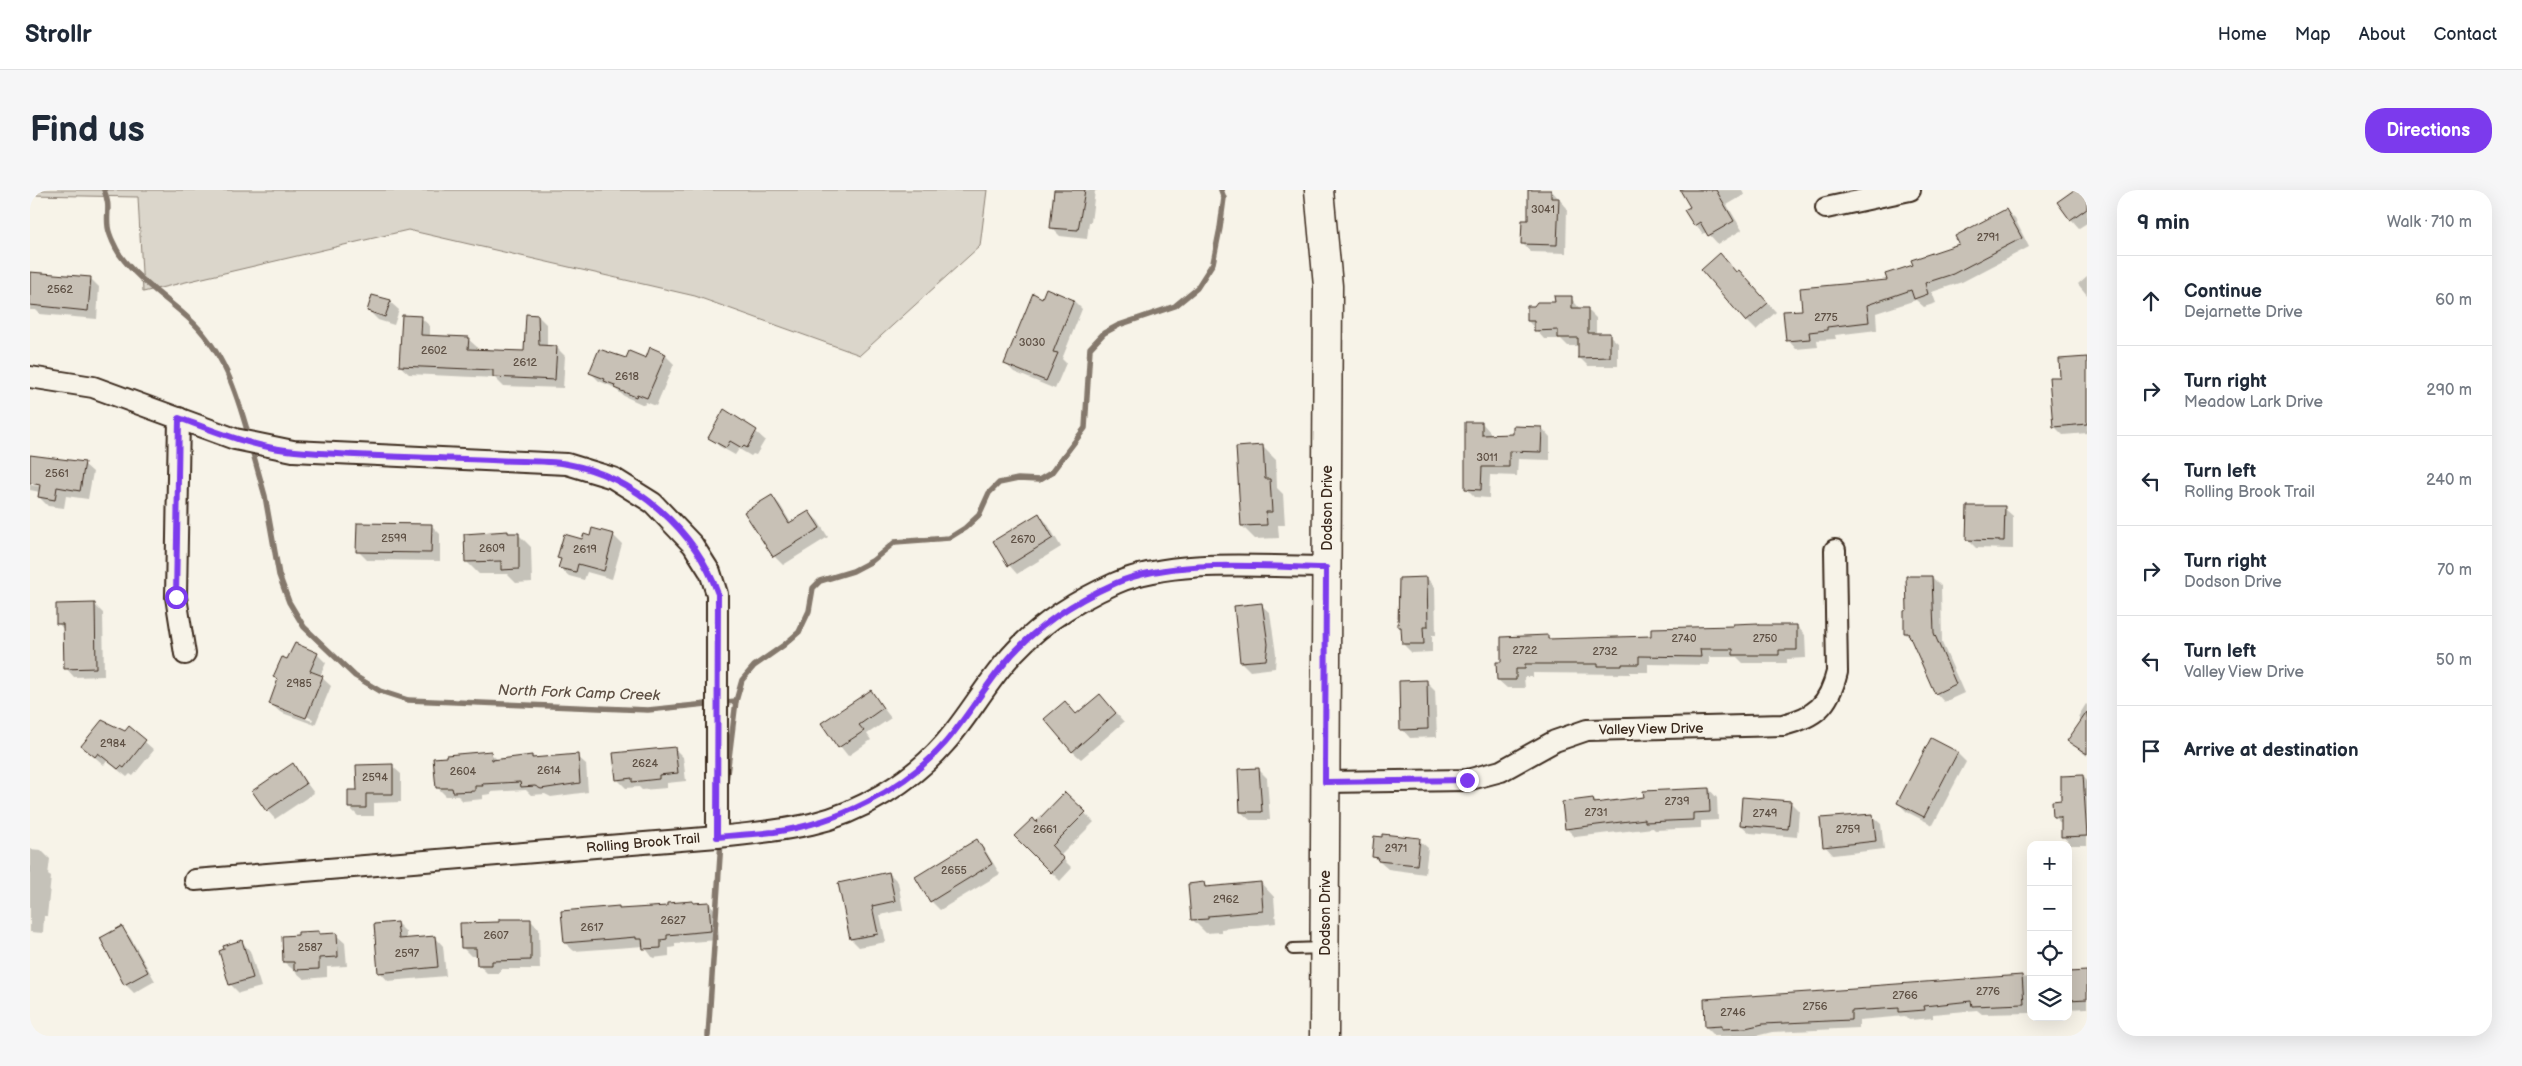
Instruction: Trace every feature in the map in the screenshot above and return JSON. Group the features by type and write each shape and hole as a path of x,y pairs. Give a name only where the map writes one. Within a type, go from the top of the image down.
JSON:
{"street":[{"name":"Dodson Drive","path":"1319,190 1328,286 1324,1036"},
{"path":"1826,208 1910,190"},
{"path":"30,377 93,387 235,439 293,451 568,464 613,478 653,503 693,545 710,572 718,594 717,837"},
{"path":"179,418 176,597 185,654"},
{"name":"Valley View Drive","path":"1325,782 1467,780 1501,771 1555,741 1587,730 1783,725 1804,720 1820,708 1832,690 1837,672 1835,550"},
{"name":"Rolling Brook Trail","path":"195,880 774,832 813,824 850,811 889,790 916,770 945,743 1004,664 1028,638 1069,606 1117,583 1145,573 1206,567 1326,568"}],"lane":[{"path":"1293,949 1324,948"}],"shaded area":[{"path":"30,190 987,190 980,246 860,355 695,296 408,230 143,292 138,197 30,195"}],"building":[{"path":"1054,190 1085,190 1078,230 1050,228"},
{"path":"1528,190 1551,190 1551,198 1559,198 1557,245 1521,244 1522,220 1528,220"},
{"path":"1680,190 1716,190 1734,221 1708,236 1700,222 1694,226 1684,210 1690,207"},
{"path":"2074,190 2087,190 2087,208 2070,220 2057,202"},
{"path":"2006,209 2022,238 1953,274 1925,283 1928,294 1914,299 1911,290 1867,305 1869,322 1827,327 1827,330 1809,332 1810,339 1786,341 1783,311 1802,310 1800,288 1887,280 1885,274 1913,265 1911,260 1959,244 1955,236"},
{"path":"1720,253 1736,272 1739,270 1768,303 1746,322 1701,270"},
{"path":"30,272 91,277 88,311 30,305"},
{"path":"1046,288 1074,300 1053,352 1058,353 1046,381 1004,364 1033,293 1042,298"},
{"path":"372,295 391,300 385,317 367,311"},
{"path":"1554,296 1572,296 1572,308 1588,308 1588,333 1610,333 1610,357 1578,358 1578,338 1558,338 1558,330 1534,331 1534,321 1527,321 1527,306 1534,306 1537,302 1555,302"},
{"path":"526,314 538,315 539,345 557,346 555,380 493,377 493,370 399,366 402,315 422,316 421,335 469,337 468,349 524,351"},
{"path":"650,347 666,354 647,398 637,394 636,397 614,388 615,385 604,381 605,379 589,373 599,349 626,358 629,351 646,358"},
{"path":"2087,357 2087,424 2053,427 2049,377 2060,377 2059,359"},
{"path":"724,409 757,430 747,448 744,446 742,448 730,441 726,448 708,438"},
{"path":"1465,422 1482,422 1482,435 1513,434 1513,426 1542,427 1541,452 1509,451 1509,467 1482,467 1481,490 1465,489"},
{"path":"1263,445 1265,479 1270,479 1272,512 1266,512 1267,525 1241,526 1236,447"},
{"path":"30,455 85,462 80,491 57,487 55,500 38,497 40,485 30,483"},
{"path":"772,495 789,523 809,511 820,528 773,557 744,512"},
{"path":"1967,506 2005,506 2004,541 1966,540"},
{"path":"1039,513 1053,538 1008,566 993,541"},
{"path":"357,523 432,524 431,553 356,552"},
{"path":"592,528 614,534 604,571 578,564 576,572 558,568 561,559 557,558 564,534 582,539 584,534 590,536"},
{"path":"508,531 508,533 519,533 519,569 501,570 501,561 465,562 464,534"},
{"path":"1906,576 1932,576 1934,633 1956,684 1935,694 1908,633 1904,633 1904,611 1907,610"},
{"path":"1427,577 1428,627 1423,627 1424,644 1402,644 1401,627 1398,627 1399,578"},
{"path":"95,603 96,668 64,669 63,624 56,624 56,604"},
{"path":"1262,603 1268,644 1266,660 1240,662 1234,606"},
{"path":"1758,623 1758,625 1797,625 1797,650 1779,650 1779,655 1733,655 1733,649 1700,649 1701,657 1639,656 1639,664 1622,664 1622,666 1598,666 1598,664 1525,664 1525,669 1516,669 1516,680 1497,680 1496,662 1501,662 1501,637 1548,635 1548,639 1651,636 1651,628 1733,626 1733,624"},
{"path":"295,643 318,653 310,671 323,676 306,718 269,704 278,679 273,677 282,657 287,659"},
{"path":"1427,680 1428,729 1400,730 1399,681"},
{"path":"871,690 883,708 859,725 864,731 838,748 821,723"},
{"path":"1100,694 1116,713 1072,752 1044,719 1065,701 1076,714"},
{"path":"2087,712 2087,754 2067,741"},
{"path":"102,720 125,731 129,726 146,740 124,768 121,766 118,769 98,753 95,757 81,746"},
{"path":"1931,738 1958,752 1924,817 1897,803"},
{"path":"675,747 678,773 659,775 659,779 632,782 632,778 616,780 613,753"},
{"path":"491,751 492,760 532,755 532,758 578,754 580,783 541,789 535,786 521,787 520,782 482,784 483,786 475,786 475,791 453,792 452,788 436,788 433,758"},
{"path":"293,763 306,784 266,811 252,791"},
{"path":"393,764 393,794 366,794 366,808 348,808 348,790 357,790 356,765"},
{"path":"1259,768 1262,812 1240,812 1238,769"},
{"path":"2083,775 2087,836 2061,837 2061,817 2053,817 2052,801 2061,800 2061,776"},
{"path":"1709,788 1710,812 1693,813 1693,820 1645,822 1645,819 1565,829 1562,802 1593,798 1594,803 1644,797 1643,791"},
{"path":"1065,792 1086,812 1052,846 1064,859 1051,873 1014,836 1033,818 1036,822"},
{"path":"1742,797 1791,801 1788,829 1740,825"},
{"path":"1873,814 1876,841 1823,847 1820,818"},
{"path":"1382,834 1420,838 1417,865 1378,861 1379,858 1372,857 1374,836 1382,837"},
{"path":"977,839 992,864 930,902 915,877"},
{"path":"889,872 895,901 872,906 878,934 850,939 838,883"},
{"path":"1204,882 1205,887 1261,882 1263,911 1208,916 1208,919 1191,920 1188,884"},
{"path":"693,901 693,903 709,902 711,931 667,935 667,939 661,940 661,948 643,949 642,939 636,939 636,937 564,943 561,911 619,906 619,909 667,906 667,903"},
{"path":"499,919 531,919 531,960 492,961 492,965 477,965 476,948 461,948 460,923 499,922"},
{"path":"397,922 399,939 435,936 438,967 378,973 374,924"},
{"path":"122,926 148,972 124,985 100,938"},
{"path":"319,931 319,934 337,933 338,957 319,958 319,969 294,970 294,962 283,962 282,936 298,935 298,932"},
{"path":"242,940 253,978 229,985 219,951 224,949 223,946"},
{"path":"2087,971 2087,999 2072,1000 2072,972"},
{"path":"2022,975 2024,1004 1972,1006 1971,1001 1924,1006 1925,1010 1899,1012 1899,1008 1851,1011 1851,1020 1763,1024 1746,1028 1722,1029 1722,1026 1705,1027 1704,999"}],"waterway":[{"name":"North Fork Camp Creek","path":"104,190 108,205 109,230 118,252 127,264 152,288 200,329 210,343 234,388 249,437"},
{"name":"North Fork Camp Creek","path":"726,782 736,701 742,680 754,666 799,632 809,611 813,588 820,581 853,571 872,561 895,542 949,538 965,528 979,515 989,493 999,483 1018,479 1039,480 1051,473 1085,428 1090,348 1104,333 1119,325 1175,306 1197,288 1213,263 1224,198 1221,190"},
{"name":"North Fork Camp Creek","path":"251,446 265,496 279,575 289,602 304,627 355,676 380,691 408,700 648,710 736,701"},
{"path":"708,1036 721,841"}],"route":[{"path":"176,597 179,418 235,439 293,451 568,464 613,478 653,503 693,545 710,572 718,594 717,837 774,832 813,824 850,811 889,790 916,770 945,743 1004,664 1028,638 1069,606 1117,583 1145,573 1206,567 1326,568 1325,782 1467,780"}]}
